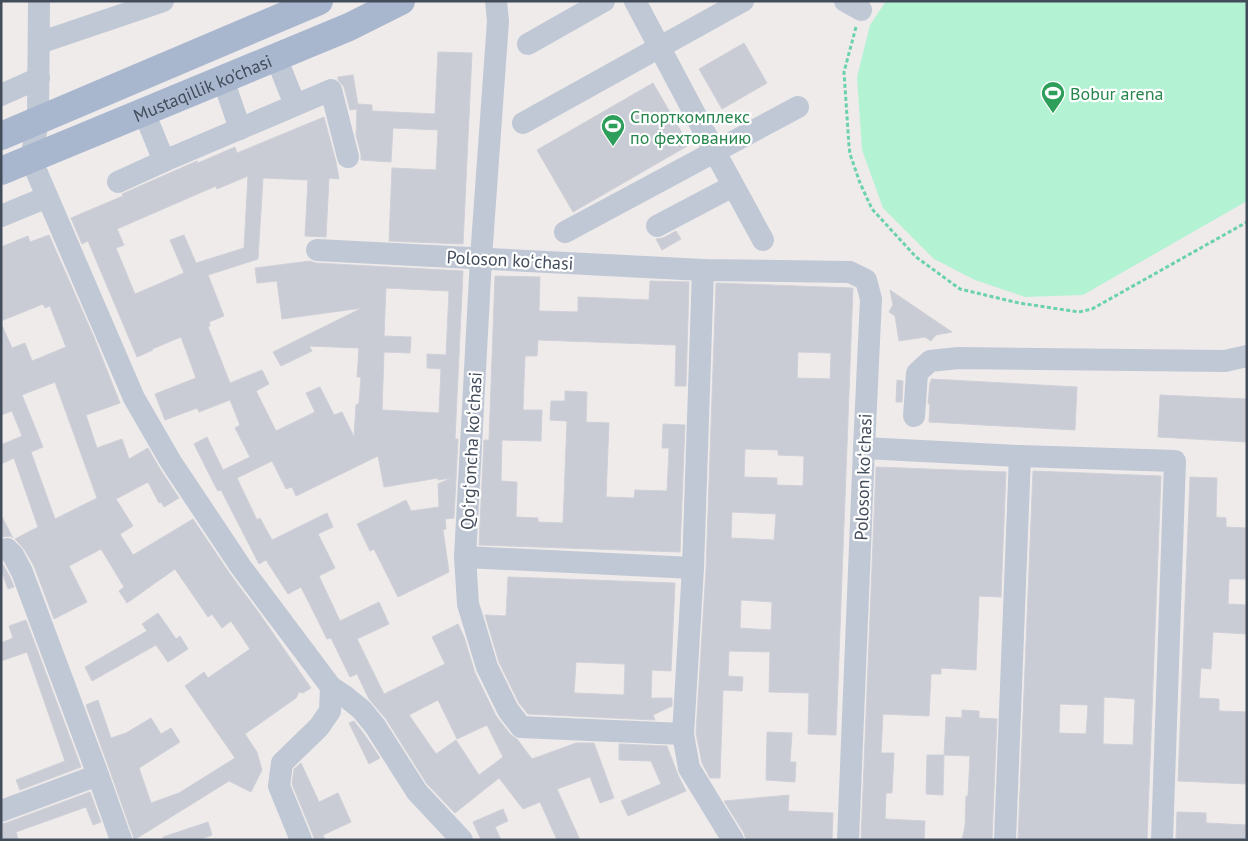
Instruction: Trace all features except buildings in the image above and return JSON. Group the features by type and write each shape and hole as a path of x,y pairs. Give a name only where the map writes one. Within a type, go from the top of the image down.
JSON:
{"main road":[{"name":"Mustaqillik ko'chasi","path":"1,136 320,1"},
{"name":"Mustaqillik ko'chasi","path":"1,171 350,27 401,1"}],"street":[{"path":"39,1 38,121 31,159 134,398 171,462 241,567 330,687 362,710 376,726 417,792 462,840"},
{"path":"39,43 163,1"},
{"name":"Qoʻrgʻoncha koʻchasi","path":"496,1 498,21 481,258 465,557 468,604 487,668 508,710 521,727 683,734"},
{"path":"528,44 604,1"},
{"path":"635,1 763,240"},
{"path":"523,123 743,1"},
{"path":"276,57 295,106"},
{"path":"1,95 39,78"},
{"path":"223,79 240,129"},
{"path":"118,182 330,90 348,157"},
{"path":"565,232 798,107"},
{"path":"144,112 164,161"},
{"path":"657,226 733,186"},
{"path":"1,216 47,196"},
{"name":"Poloson koʻchasi","path":"317,250 703,270 850,272 866,280 871,299 848,840"},
{"path":"703,270 693,568 683,734 689,768 733,840"},
{"path":"914,416 917,373 930,361 958,358 1224,361 1247,356"},
{"path":"864,448 1175,461 1162,840"},
{"path":"1005,840 1020,456"},
{"path":"1,550 7,549 13,555 22,572 121,840"},
{"path":"465,557 693,568"},
{"path":"301,840 279,786 282,763 319,727 330,711 330,687"},
{"path":"1,811 98,775"}],"path":[{"path":"853,6 844,72 849,146 860,183 872,209 916,257 960,289 1019,303 1079,312 1092,309 1247,222"}],"green space":[{"name":"Bobur arena","path":"886,1 1247,1 1247,201 1083,295 1025,297 975,280 934,259 883,208 862,150 857,77 870,25"}],"place":[{"name":"Bobur arena","path":"1053,114"},
{"name":"Спорткомплекс по фехтованию","path":"613,147"}]}
